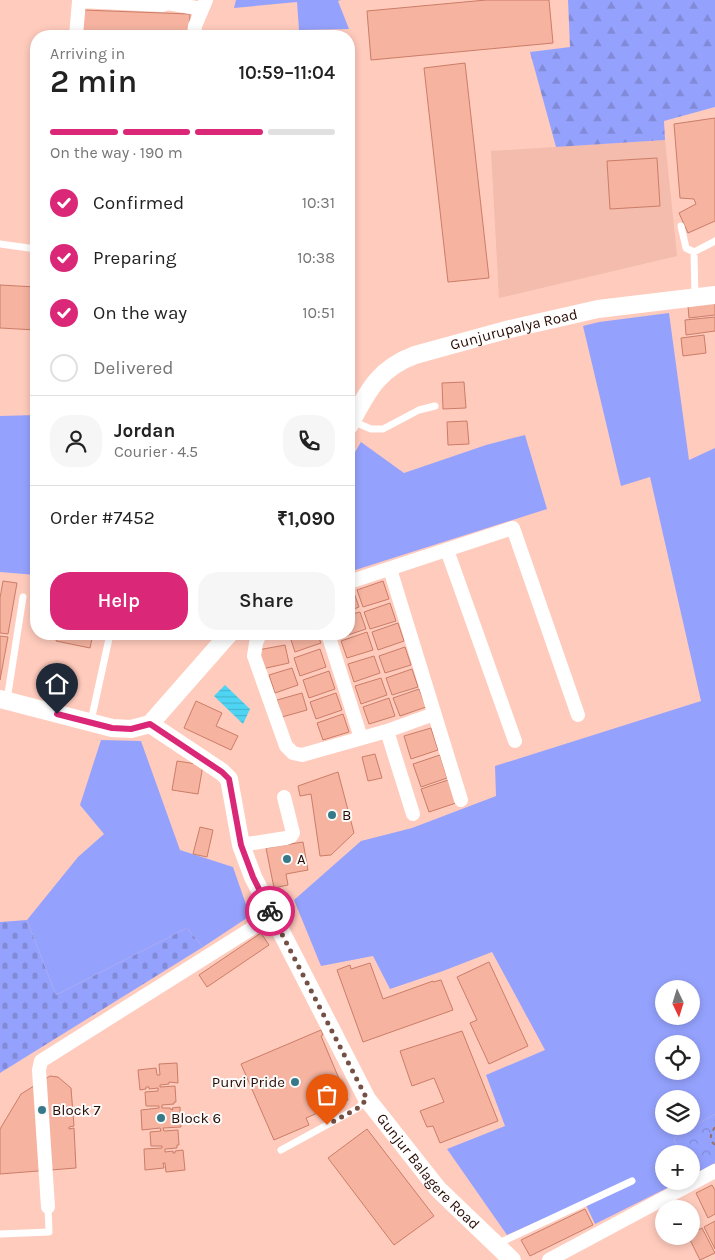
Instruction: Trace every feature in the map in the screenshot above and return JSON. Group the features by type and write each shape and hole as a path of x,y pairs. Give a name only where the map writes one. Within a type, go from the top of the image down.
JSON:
{"street":[{"path":"77,30 79,1 162,5 169,2 204,5 195,30"},
{"name":"Gunjurupalya Road","path":"355,414 372,384 405,358 510,329 598,309 715,294"},
{"path":"355,580 513,528 578,715"},
{"path":"447,550 515,741"},
{"path":"390,570 461,800"},
{"path":"3,700 112,728 131,729 150,724 224,640"},
{"path":"257,640 254,656 286,746 293,753 302,755 386,731 434,714"},
{"path":"330,640 361,738"},
{"name":"Gunjur Balagere Road","path":"150,724 222,772 229,779 241,845 253,877 367,1099 438,1189 512,1260"},
{"path":"386,731 413,814"},
{"path":"241,845 291,836 293,833 284,797"},
{"path":"48,1207 39,1070 41,1061 273,915"},
{"path":"549,1260 715,1171"}],"lane":[{"path":"681,226 686,248 694,252"},
{"path":"694,252 715,241"},
{"path":"0,244 30,248"},
{"path":"694,252 695,297"},
{"path":"355,424 371,429 383,429 419,410 435,406"},
{"path":"3,700 23,597"},
{"path":"90,723 109,640"},
{"path":"281,1150 358,1108 367,1099"},
{"path":"495,1245 632,1181"},
{"path":"0,1234 49,1232 48,1207"}],"path":[{"path":"715,1127 711,1136 712,1142 715,1145"}],"shaded area":[{"path":"665,140 677,256 499,298 491,151"},
{"path":"225,685 250,709 243,724 214,696"}],"green space":[{"path":"236,0 341,0 338,1 349,29 299,30 297,2 234,8"},
{"path":"568,0 715,0 715,107 664,121 665,140 556,147 530,52 570,47"},
{"path":"669,313 689,460 715,448 715,1114 700,1123 700,1090 655,1090 655,1135 679,1135 674,1138 676,1145 655,1145 655,1190 663,1190 595,1224 584,1201 507,1235 447,1149 505,1126 486,1075 545,1050 492,952 390,989 373,956 321,966 294,900 361,841 412,828 496,796 495,766 701,701 650,477 621,486 583,326 599,322"},
{"path":"30,415 30,574 0,572 0,416"},
{"path":"525,435 547,509 355,570 355,452 361,442 404,473 486,445"},
{"path":"101,740 141,741 180,850 233,867 250,916 203,947 187,928 56,995 27,920 78,857 104,834 80,805"},
{"path":"27,920 56,995 187,928 203,947 0,1073 0,922"},
{"path":"715,1114 715,1163 700,1171 700,1145 676,1145 674,1138 679,1135 700,1135 700,1123"}],"building":[{"path":"486,0 549,0 553,43 371,60 367,11"},
{"path":"83,10 190,14 189,30 81,30"},
{"path":"465,63 489,278 448,282 424,68"},
{"path":"715,118 715,221 688,233 679,213 696,204 694,199 680,198 674,124"},
{"path":"657,158 660,206 610,209 607,161"},
{"path":"0,285 30,287 30,330 0,328"},
{"path":"715,303 715,315 689,318 688,306"},
{"path":"715,317 715,331 686,335 685,320"},
{"path":"704,335 706,353 683,356 681,338"},
{"path":"464,382 466,408 443,409 442,383"},
{"path":"467,421 469,444 448,445 447,422"},
{"path":"3,581 17,583 8,634 0,633 0,598"},
{"path":"383,581 389,599 363,607 357,590"},
{"path":"355,596 359,607 355,609"},
{"path":"390,603 396,621 370,629 364,612"},
{"path":"360,612 366,629 355,633 355,613"},
{"path":"398,623 404,641 378,650 372,632"},
{"path":"367,632 373,650 347,658 341,641 355,640 355,636"},
{"path":"0,636 8,637 0,680"},
{"path":"56,640 92,640 90,648"},
{"path":"291,640 320,640 321,643 295,652"},
{"path":"285,645 289,663 262,669 258,650"},
{"path":"405,647 411,665 385,673 379,656"},
{"path":"320,649 326,667 300,676 294,658"},
{"path":"374,656 380,673 354,682 348,664"},
{"path":"292,668 298,685 275,693 269,675"},
{"path":"412,669 418,687 392,695 386,678"},
{"path":"329,671 335,689 309,698 303,680"},
{"path":"381,678 387,695 361,704 355,686"},
{"path":"419,689 426,707 400,716 393,698"},
{"path":"302,693 307,710 282,717 277,700"},
{"path":"336,693 342,710 316,719 310,702"},
{"path":"389,698 395,716 369,724 363,707"},
{"path":"196,701 222,713 216,726 238,736 231,750 184,728"},
{"path":"343,714 349,732 323,740 317,723"},
{"path":"431,728 438,750 411,759 404,736"},
{"path":"375,754 382,778 368,781 362,757"},
{"path":"440,755 447,778 421,787 413,764"},
{"path":"177,761 203,765 198,794 172,790"},
{"name":"B","path":"338,772 354,833 331,855 320,856 311,794 300,796 298,786"},
{"path":"448,780 456,803 429,812 421,789"},
{"path":"200,827 213,830 207,857 193,854"},
{"name":"A","path":"303,842 308,870 286,874 288,885 274,888 266,848"},
{"path":"261,933 269,945 207,987 199,975"},
{"path":"489,962 528,1046 489,1064 470,1023 477,1020 457,977"},
{"path":"370,963 383,999 433,981 441,980 453,1010 363,1042 337,970 350,965 351,969"},
{"name":"Purvi Pride","path":"321,1030 323,1035 321,1036 348,1100 306,1118 309,1125 274,1140 241,1064"},
{"path":"462,1031 498,1121 440,1143 433,1126 427,1127 420,1111 444,1102 434,1078 412,1086 400,1051"},
{"name":"Block 6","path":"177,1063 178,1083 169,1082 169,1084 160,1085 160,1087 175,1086 176,1102 174,1104 162,1105 162,1108 173,1110 172,1108 180,1107 181,1127 163,1128 164,1131 178,1130 179,1145 177,1145 177,1148 165,1149 165,1152 173,1151 175,1153 175,1151 183,1150 185,1170 166,1172 165,1163 163,1163 164,1168 145,1170 144,1149 162,1148 162,1146 151,1146 150,1132 161,1131 160,1128 142,1130 141,1110 159,1108 159,1106 146,1106 145,1092 158,1091 158,1088 149,1089 149,1087 146,1087 146,1089 140,1090 138,1070 156,1068 157,1075 160,1075 159,1064"},
{"name":"Block 7","path":"50,1076 58,1077 71,1088 74,1126 69,1127 69,1129 74,1128 76,1168 0,1174 0,1129 21,1094"},
{"path":"367,1129 434,1216 394,1245 328,1158"},
{"path":"712,1185 715,1190 715,1214 708,1218 696,1193"},
{"path":"585,1209 593,1225 530,1256 521,1240"},
{"path":"715,1221 715,1249 704,1227"},
{"path":"702,1228 715,1253 700,1260 692,1245 700,1245 700,1229"}],"way so far":[{"path":"270,911 323,1010 367,1099 358,1108 327,1125"}],"place":[{"name":"B","path":"332,815"},
{"name":"A","path":"287,859"},
{"name":"Purvi Pride","path":"295,1082"},
{"name":"Block 7","path":"42,1110"},
{"name":"Block 6","path":"161,1118"}],"route":[{"path":"57,714 112,728 131,729 150,724 222,772 229,779 241,845 253,877 270,911"}]}
